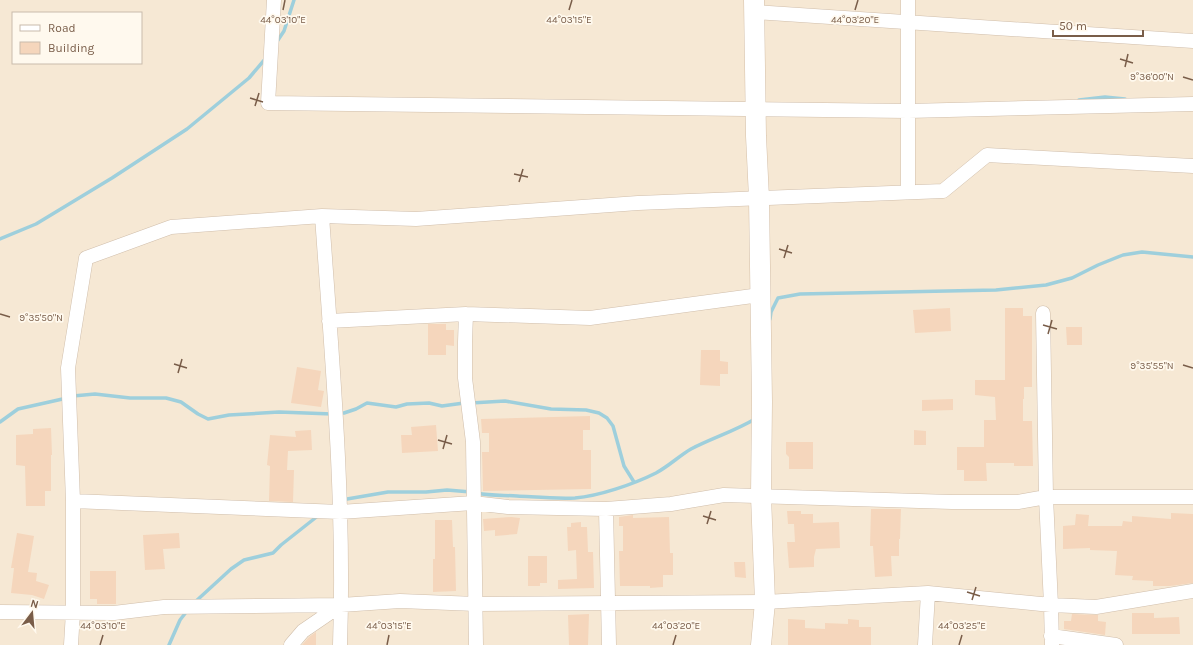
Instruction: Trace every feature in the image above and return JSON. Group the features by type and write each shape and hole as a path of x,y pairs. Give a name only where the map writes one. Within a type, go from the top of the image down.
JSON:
{"street":[{"path":"274,0 268,103 908,111 1193,104"},
{"path":"908,0 908,192"},
{"path":"762,645 765,602 761,496 762,402 754,6 908,22 1193,41"},
{"path":"71,645 73,612 73,501 68,368 86,258 171,227 322,216 416,219 638,202 944,191 987,155 1193,166"},
{"path":"322,216 333,372 340,512 340,645"},
{"path":"329,321 466,314 590,318 760,295"},
{"path":"1043,313 1046,497 1051,605 1051,641 1116,645"},
{"path":"466,314 465,378 473,442 476,645"},
{"path":"73,501 340,512 473,503 508,507 606,509 670,504 724,495 1018,502 1046,497 1193,497"},
{"path":"606,509 609,645"},
{"path":"0,612 114,613 164,607 341,605 400,601 476,604 765,602 928,593 1051,605 1096,607 1193,591"},
{"path":"925,645 928,593"},
{"path":"291,645 303,631 341,605"}],"shaded area":[{"path":"0,0 1193,0 1193,645 0,645"}],"building":[{"path":"950,308 951,331 915,333 913,310"},
{"path":"1005,308 1023,308 1023,316 1032,316 1032,387 1024,387 1023,421 1032,421 1033,466 1014,466 1014,463 986,463 987,481 964,481 964,470 957,470 957,447 984,447 984,420 996,420 995,397 975,395 975,380 1005,380"},
{"path":"428,324 446,324 446,330 454,330 454,346 446,345 446,355 428,355"},
{"path":"1066,327 1082,327 1082,345 1067,345"},
{"path":"701,350 720,350 720,361 728,362 728,374 720,374 720,386 700,385"},
{"path":"297,367 321,371 318,390 324,391 321,407 291,403"},
{"path":"953,399 953,410 922,411 922,400"},
{"path":"590,416 590,430 583,430 583,450 591,450 591,489 483,491 482,452 489,452 489,433 482,433 481,419"},
{"path":"436,425 438,451 402,453 401,435 412,435 411,427"},
{"path":"51,428 51,491 45,491 45,506 26,506 25,466 16,465 16,435 33,434 33,429"},
{"path":"311,430 312,450 288,451 287,470 294,470 293,502 269,501 270,466 267,465 270,435 296,437 295,431"},
{"path":"914,430 926,431 926,445 914,445"},
{"path":"786,442 813,442 813,469 789,469 789,457 786,454"},
{"path":"871,509 901,509 899,556 891,556 892,576 875,577 873,546 870,546"},
{"path":"787,511 801,511 801,514 813,514 813,523 839,522 840,548 816,549 814,567 789,568 787,542 795,542 794,524 788,524"},
{"path":"1171,513 1193,514 1193,583 1170,586 1153,586 1153,581 1132,580 1133,576 1115,575 1117,551 1090,550 1090,548 1063,549 1063,526 1075,525 1076,514 1089,515 1088,526 1122,526 1123,521 1132,522 1132,516 1171,519"},
{"path":"633,515 633,518 669,517 670,553 673,553 673,575 663,575 663,587 650,588 650,586 620,586 619,551 623,551 623,526 619,526 619,517"},
{"path":"511,517 520,518 517,534 495,536 495,530 484,531 483,519"},
{"path":"435,520 452,520 453,547 455,547 456,591 433,592"},
{"path":"581,522 581,527 587,527 588,552 593,552 594,588 558,589 558,580 577,579 576,550 568,551 567,527 571,527 571,523"},
{"path":"17,533 34,536 28,572 37,573 36,581 49,585 44,599 32,595 11,593 14,568 11,568"},
{"path":"179,533 180,548 163,549 165,569 145,570 143,535"},
{"path":"528,556 547,556 547,583 540,583 540,586 528,586"},
{"path":"734,562 745,562 746,578 735,577"},
{"path":"90,571 116,571 116,604 97,604 97,599 90,599"},
{"path":"1132,613 1154,613 1154,618 1179,617 1180,634 1132,634"},
{"path":"589,614 588,645 569,645 568,615"},
{"path":"1072,614 1098,615 1098,621 1106,622 1105,635 1064,629 1064,621 1071,621"},
{"path":"788,619 805,620 805,628 825,629 825,623 848,624 848,619 859,620 859,627 871,627 871,645 788,645"},
{"path":"316,632 316,645 302,645 309,637"}],"waterway":[{"path":"276,43 284,31 294,0"},
{"path":"0,239 36,224 112,178 187,129 249,78 266,58"},
{"path":"1079,100 1105,97 1125,99"},
{"path":"770,319 771,312 778,298 800,294 996,290 1046,285 1072,278 1123,255 1142,252 1193,257"},
{"path":"73,396 95,394 130,398 166,398 181,402 208,419 229,415 279,412 332,414"},
{"path":"0,422 18,409 67,398"},
{"path":"471,403 505,401 551,409 586,410 599,413 607,418 613,426 624,466 634,482"},
{"path":"338,413 344,413 356,409 367,403 396,407 407,404 429,403 442,406 464,403"},
{"path":"477,493 492,495 575,498 605,492 656,473 691,449 755,419"},
{"path":"343,501 388,492 426,492 447,490 471,492"},
{"path":"195,602 231,569 244,560 273,553 319,515"},
{"path":"169,645 180,620 187,611"}]}
